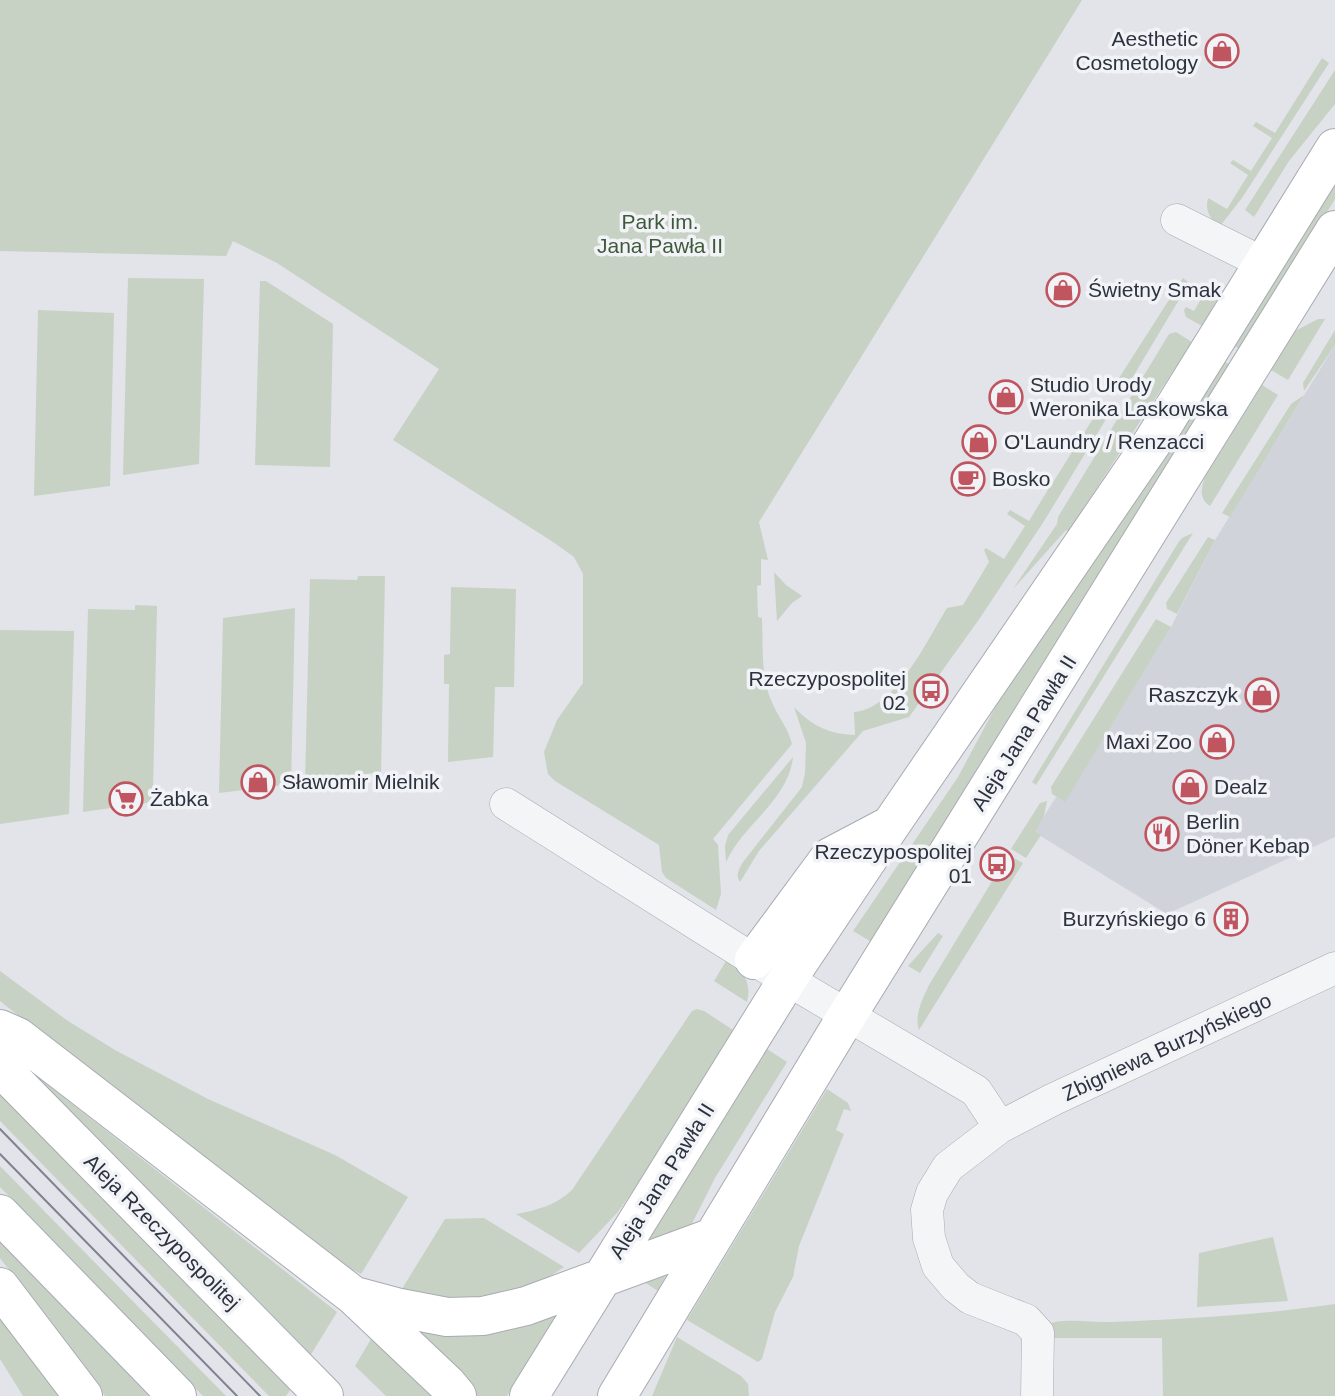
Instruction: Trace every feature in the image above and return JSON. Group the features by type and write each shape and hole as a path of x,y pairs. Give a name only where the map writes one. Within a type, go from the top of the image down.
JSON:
{"main road":[{"name":"Aleja Jana Pawła II","path":"529,1396 787,980 1152,443 1335,148"},
{"name":"Aleja Jana Pawła II","path":"624,1391 713,1237 848,1014 1335,230"},
{"path":"754,960 830,857 890,825"},
{"path":"0,1029 18,1037 354,1296 457,1396"},
{"name":"Aleja Rzeczypospolitej","path":"0,1067 324,1396"},
{"path":"0,1214 177,1396"},
{"name":"Aleja Jana Pawła II","path":"604,1276 713,1237"},
{"path":"354,1296 447,1317 483,1316 526,1306 604,1276"},
{"path":"0,1287 83,1396"}],"street":[{"path":"1177,220 1263,263"},
{"path":"506,804 754,960 976,1091 1000,1127"},
{"name":"Zbigniewa Burzyńskiego","path":"1037,1396 1038,1333 1026,1320 970,1298 956,1287 938,1266 927,1225 927,1210 932,1193 948,1167 1000,1127 1052,1100 1335,968"}],"shaded area":[{"path":"1335,345 1335,837 1167,914 1034,832 1056,797 1065,801 1171,627 1215,540"}],"green space":[{"name":"Park im. Jana Pawła II","path":"0,0 1082,0 759,522 768,560 761,559 761,585 757,586 758,617 762,618 763,660 771,700 792,744 713,839 718,845 721,894 716,910 666,878 662,872 659,845 555,781 548,774 544,752 557,720 583,683 583,574 574,557 553,542 393,440 439,369 277,263 233,241 226,256 0,251"},
{"path":"1322,58 1329,63 1242,198 1220,226 1209,214 1208,198 1227,209 1248,175 1230,163 1233,160 1251,171 1272,138 1253,126 1256,122 1275,133"},
{"path":"1335,70 1335,104 1289,161 1254,217 1245,210"},
{"path":"1335,177 1335,199 1242,350 1232,345"},
{"path":"128,278 204,279 199,464 123,475"},
{"path":"1183,278 1189,283 1122,395 1112,389"},
{"path":"260,281 266,281 333,324 330,467 255,465"},
{"path":"1206,291 1218,298 1202,326 1186,317 1184,310 1186,307 1194,311"},
{"path":"38,310 114,313 110,486 34,496"},
{"path":"1318,319 1325,319 1288,380 1271,370 1295,331"},
{"path":"1335,330 1335,345 1304,391 1303,383"},
{"path":"1176,332 1192,342 1068,532 1066,530 1013,589 1057,524 1058,517 1169,334"},
{"path":"1222,360 1232,366 875,944 853,931 958,777 1004,691"},
{"path":"1262,385 1278,395 1210,506 1202,493 1205,477"},
{"path":"1304,395 1230,517 1222,513 1291,404"},
{"path":"1104,401 1114,406 1046,518 980,618 909,717 863,731 759,851 740,882 738,874 743,862 802,787 806,743 794,707 822,728 855,735 854,712 869,708 897,686 947,608 963,605 989,562 984,550 986,548 1004,559 1025,526 1007,514 1010,510 1029,521 1049,488 1031,476 1033,473 1052,484"},
{"path":"1193,533 1036,785 1032,782 1178,543"},
{"path":"1208,537 1215,540 1177,614 1167,609 1166,603"},
{"path":"774,572 802,596 792,603 777,621"},
{"path":"358,576 385,576 381,772 305,782 310,579 357,580"},
{"path":"451,587 516,589 514,687 495,687 493,757 448,762 449,684 444,684 444,655 450,654"},
{"path":"135,605 157,606 153,790 160,791 160,801 83,812 88,609 135,610"},
{"path":"295,608 291,784 219,793 223,618"},
{"path":"1156,619 1171,627 1065,802 1052,794 1051,787"},
{"path":"0,630 74,631 69,814 0,824"},
{"path":"793,757 783,786 743,835 726,862 725,846 728,835"},
{"path":"1047,801 1044,816 1035,832 1041,835 1026,858 1011,849 1040,803"},
{"path":"1008,855 1023,863 919,1030 918,1013 929,985"},
{"path":"938,933 943,936 920,973 908,966"},
{"path":"726,961 745,977 748,988 747,1002 714,981"},
{"path":"0,971 68,1021 115,1050 208,1099 335,1155 408,1197 361,1274 345,1266 92,1075 0,1001"},
{"path":"697,1009 733,1030 617,1213 579,1253 516,1214 560,1200 572,1190 692,1011"},
{"path":"764,1047 787,1062 715,1178 658,1291 627,1271"},
{"path":"30,1071 337,1312 310,1356"},
{"path":"827,1089 848,1103 851,1111 844,1109 836,1130 844,1134 799,1246 793,1277 775,1312 762,1359 758,1362 687,1320"},
{"path":"0,1092 286,1385 290,1390 286,1396 269,1396 0,1121"},
{"path":"0,1166 226,1396 203,1396 0,1187"},
{"path":"484,1218 564,1267 543,1281 471,1302 400,1292 445,1219"},
{"path":"1273,1237 1288,1301 1197,1307 1199,1253"},
{"path":"0,1238 154,1396 105,1396 0,1258"},
{"path":"567,1299 507,1396 477,1396 409,1327"},
{"path":"1335,1304 1335,1396 1163,1396 1162,1338 1052,1338 1048,1325 1068,1321 1111,1322 1223,1316"},
{"path":"0,1317 60,1396 23,1396 0,1359"},
{"path":"677,1337 741,1376 748,1384 749,1396 652,1396"},
{"path":"371,1339 418,1375 438,1396 386,1396 355,1366"}],"tram line":[{"path":"0,1129 260,1396"},
{"path":"0,1154 237,1396"}],"place":[{"name":"Aesthetic Cosmetology","path":"1222,51"},
{"name":"Świetny Smak","path":"1063,290"},
{"name":"Studio Urody Weronika Laskowska","path":"1006,397"},
{"name":"O'Laundry / Renzacci","path":"979,442"},
{"name":"Bosko","path":"968,479"},
{"name":"Rzeczypospolitej 02","path":"931,691"},
{"name":"Raszczyk","path":"1262,695"},
{"name":"Maxi Zoo","path":"1217,742"},
{"name":"Sławomir Mielnik","path":"258,782"},
{"name":"Dealz","path":"1190,787"},
{"name":"Żabka","path":"126,799"},
{"name":"Berlin Döner Kebap","path":"1162,834"},
{"name":"Rzeczypospolitej 01","path":"997,864"},
{"name":"Burzyńskiego 6","path":"1231,919"}]}
